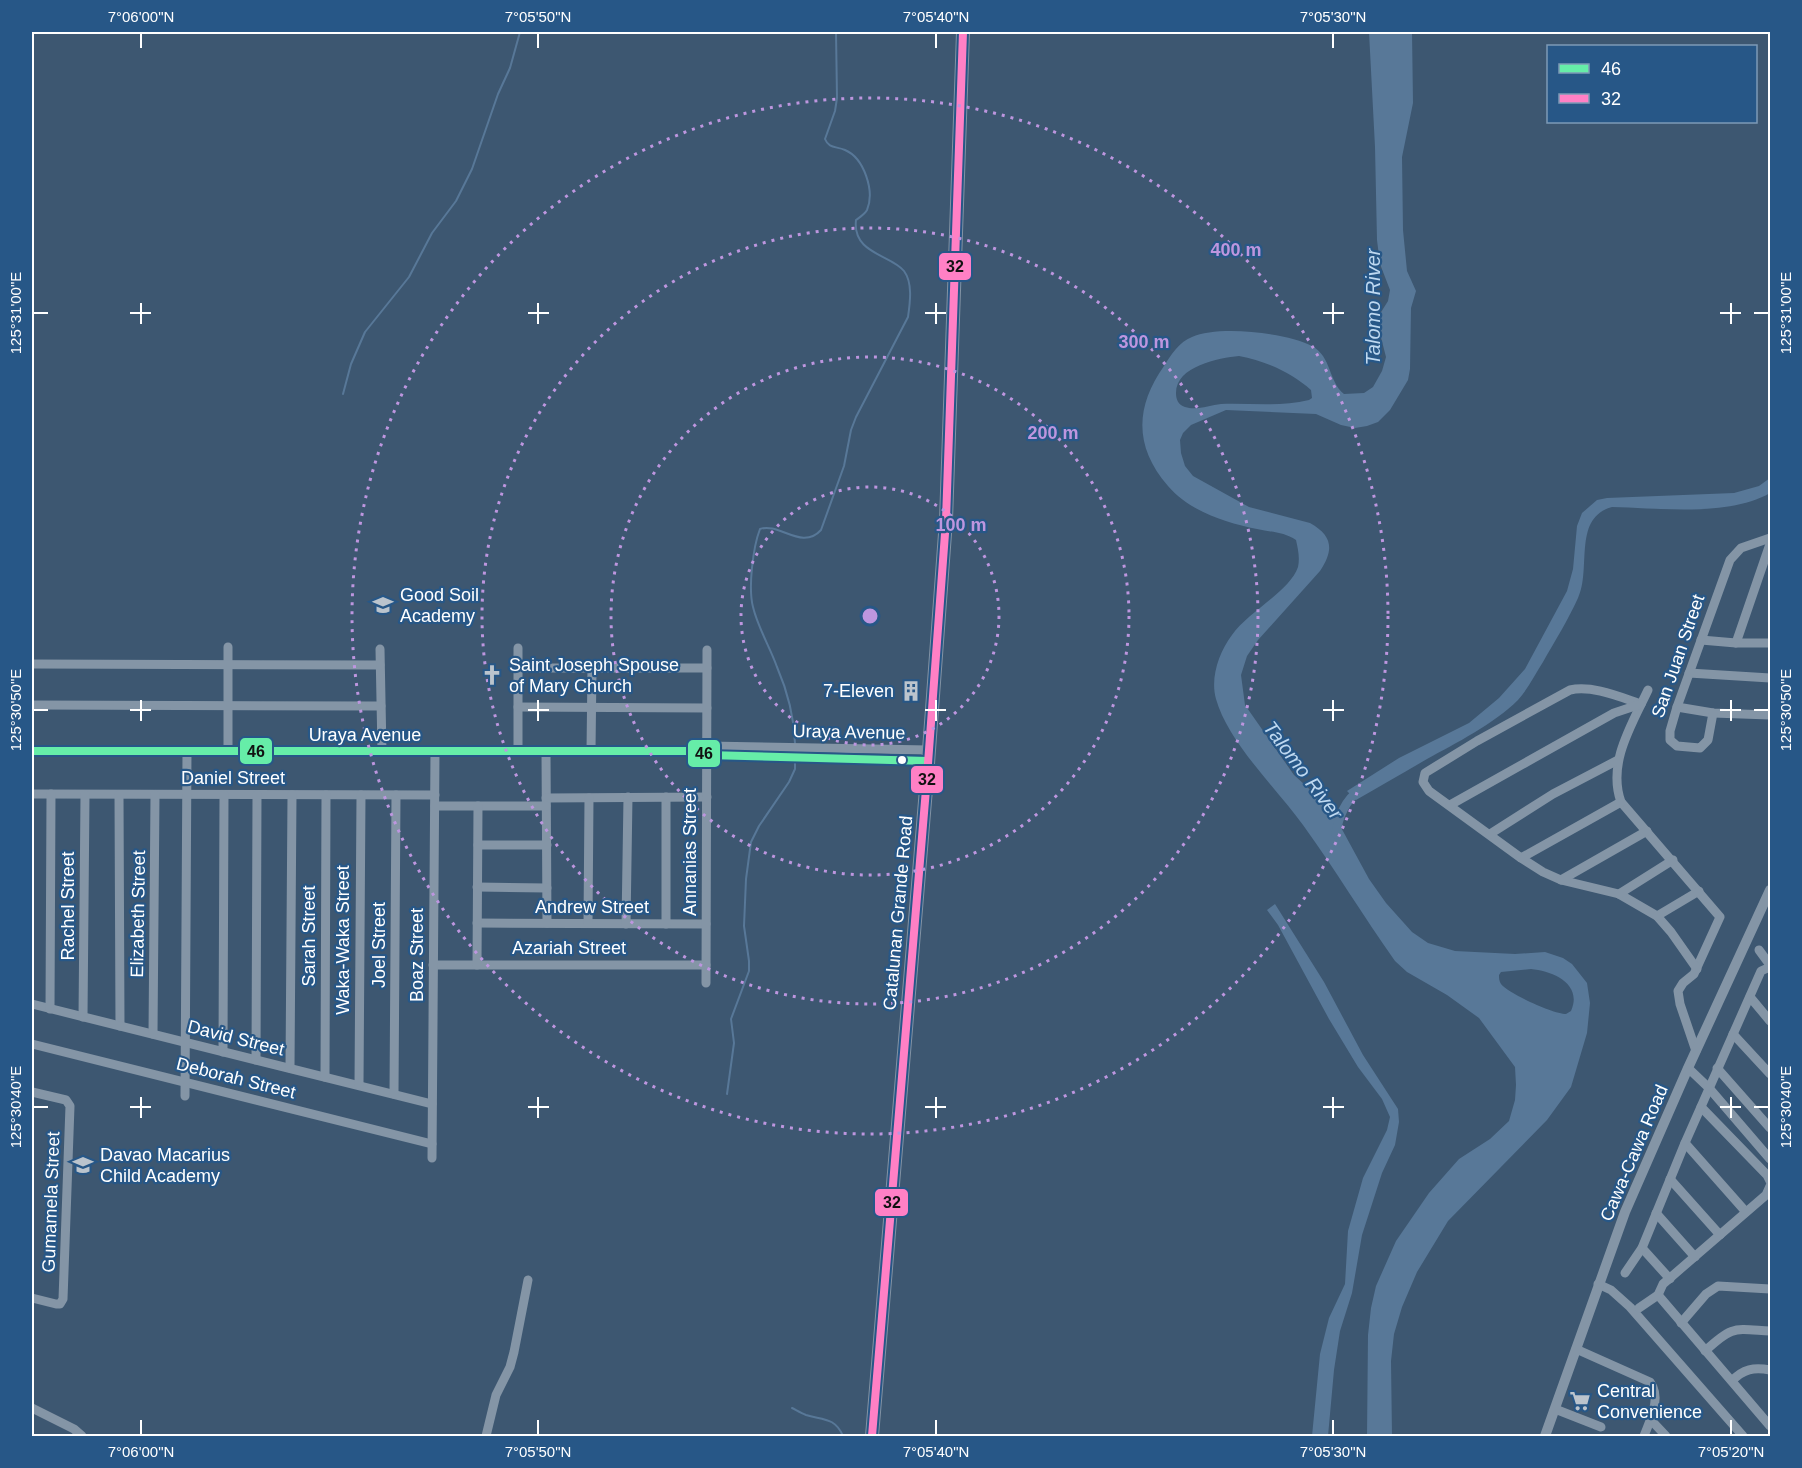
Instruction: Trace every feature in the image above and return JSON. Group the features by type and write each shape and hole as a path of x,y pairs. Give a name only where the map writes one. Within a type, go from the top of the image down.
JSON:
{"main road":[{"name":"Catalunan Grande Road","path":"872,1437 929,755 947,508 963,32"}],"street":[{"name":"San Juan Street","path":"1713,713 1706,744 1694,749 1677,746 1670,740 1670,731 1677,707 1730,560 1741,548 1769,542"},
{"path":"1736,643 1769,542"},
{"path":"1701,640 1770,643"},
{"path":"228,647 228,751"},
{"path":"380,648 382,752"},
{"path":"518,648 518,752"},
{"name":"Annanias Street","path":"706,982 704,751 707,650"},
{"path":"32,664 380,665"},
{"path":"518,668 707,668"},
{"path":"591,752 592,668"},
{"path":"1689,673 1770,678"},
{"path":"1641,704 1610,694 1579,689 1570,690 1477,741 1425,773 1422,778 1424,786 1521,858 1561,880 1619,894 1657,916 1697,969"},
{"path":"1647,690 1623,744 1618,760 1617,786 1621,802 1720,917 1697,969 1683,982 1678,991 1680,1004 1696,1051"},
{"path":"1450,806 1614,713 1641,704"},
{"path":"32,705 381,706"},
{"path":"518,707 707,708"},
{"path":"1677,707 1713,713 1770,715"},
{"name":"Uraya Avenue","path":"32,751 833,753 891,749 929,755"},
{"path":"891,749 891,760"},
{"path":"185,1096 187,751"},
{"name":"Boaz Street","path":"432,1158 435,752"},
{"path":"546,752 547,923"},
{"name":"Uraya Avenue","path":"833,753 891,760 929,755"},
{"path":"1490,834 1553,794 1618,760"},
{"name":"Daniel Street","path":"32,794 435,795"},
{"path":"50,1009 51,794"},
{"name":"Rachel Street","path":"83,1017 85,795"},
{"path":"119,795 120,1026"},
{"name":"Elizabeth Street","path":"153,1034 156,795"},
{"path":"223,1052 224,795"},
{"path":"256,1060 257,795"},
{"path":"290,1068 292,795"},
{"name":"Sarah Street","path":"325,1077 326,795"},
{"name":"Waka-Waka Street","path":"359,1085 361,795"},
{"name":"Joel Street","path":"394,1094 396,795"},
{"path":"626,924 628,797"},
{"path":"666,797 666,924"},
{"path":"435,806 478,806 589,798 706,797"},
{"path":"588,923 589,798"},
{"path":"1521,858 1621,802"},
{"path":"477,965 478,806"},
{"path":"1561,880 1647,831"},
{"path":"478,845 547,846"},
{"path":"1619,894 1673,860"},
{"path":"477,887 547,888"},
{"name":"Cawa-Cawa Road","path":"1545,1437 1625,1212 1770,890"},
{"path":"1657,916 1699,891"},
{"name":"Andrew Street","path":"477,922 706,924"},
{"path":"1625,1273 1642,1248 1685,1143 1761,971 1769,966 1759,950"},
{"name":"Azariah Street","path":"433,965 706,964"},
{"path":"1750,998 1770,1021"},
{"name":"David Street","path":"32,1004 432,1104"},
{"path":"1733,1034 1770,1074"},
{"name":"Deborah Street","path":"32,1044 432,1144"},
{"path":"1688,1068 1709,1088 1770,1159"},
{"path":"1718,1068 1770,1128"},
{"name":"Gumamela Street","path":"32,1092 69,1102 62,1302 56,1304 32,1298"},
{"path":"1639,1308 1658,1295 1659,1288 1766,1195 1770,1184 1767,1174 1701,1107"},
{"path":"1685,1143 1746,1212"},
{"path":"1670,1179 1720,1235"},
{"path":"1656,1213 1695,1257"},
{"path":"1642,1248 1670,1279"},
{"path":"486,1437 496,1395 510,1367 514,1353 528,1280"},
{"path":"1598,1284 1611,1290 1624,1301 1743,1437"},
{"path":"1681,1323 1706,1294 1718,1286 1770,1289"},
{"path":"1658,1295 1770,1426"},
{"path":"1706,1351 1729,1330 1770,1330"},
{"path":"1576,1349 1650,1382 1656,1393 1644,1437"},
{"path":"1732,1381 1741,1371 1756,1368 1770,1370"},
{"path":"32,1408 74,1429 82,1437"},
{"path":"1555,1409 1601,1427"},
{"path":"1650,1419 1666,1437"}],"water":[{"path":"1369,32 1412,32 1413,103 1402,157 1403,230 1407,271 1416,291 1411,308 1408,380 1390,410 1378,422 1355,428 1341,425 1316,414 1226,410 1191,425 1180,440 1181,453 1185,466 1193,476 1249,507 1310,523 1327,538 1328,556 1320,571 1258,640 1247,656 1241,675 1245,705 1294,775 1316,795 1338,822 1369,879 1386,903 1412,932 1428,943 1455,951 1515,954 1545,952 1563,958 1572,964 1587,983 1590,1003 1587,1033 1571,1087 1547,1120 1448,1221 1417,1272 1402,1307 1394,1334 1391,1361 1392,1436 1367,1436 1368,1335 1376,1286 1396,1241 1429,1193 1459,1159 1490,1139 1509,1121 1515,1100 1515,1067 1479,1018 1447,995 1407,972 1395,961 1303,825 1231,732 1222,715 1214,691 1215,674 1220,657 1227,642 1239,626 1287,585 1294,576 1299,560 1296,540 1282,534 1209,515 1186,502 1168,486 1157,471 1149,457 1142,427 1144,412 1154,381 1183,342 1204,333 1253,332 1301,341 1312,346 1323,356 1335,383 1344,394 1364,393 1373,387 1382,371 1386,357 1377,322 1388,301 1390,290 1380,264 1377,240","holes":["1239,356 1268,364 1286,373 1311,390 1312,398 1287,403 1221,404 1194,408 1185,407 1179,403 1176,395 1178,384 1183,376 1210,361","1531,969 1556,976 1569,986 1574,1002 1571,1011 1566,1014 1542,1007 1513,993 1500,982 1501,972"]},
{"path":"1770,478 1770,493 1753,501 1734,505 1693,509 1612,507 1600,513 1592,522 1587,533 1584,573 1578,598 1543,662 1518,700 1498,717 1474,732 1356,800 1347,791 1399,758 1469,723 1499,698 1525,669 1567,591 1573,569 1577,526 1582,513 1597,500 1734,493 1759,486"},
{"path":"1275,904 1324,982 1363,1055 1398,1109 1399,1122 1395,1145 1382,1173 1362,1235 1352,1293 1340,1331 1328,1436 1312,1436 1320,1354 1329,1318 1345,1284 1348,1231 1363,1178 1387,1130 1390,1117 1382,1099 1358,1067 1329,1019 1278,925 1267,910"}],"waterway":[{"path":"343,394 351,364 365,332 409,277 432,233 456,201 472,169 498,94 510,68 520,32"},
{"path":"795,743 787,695 753,607 751,579 757,537 760,529 767,528 806,538 814,536 821,530 844,466 856,417 908,317 910,299 909,281 904,271 866,247 856,231 856,220 866,211 870,194 862,167 852,154 831,146 825,139 837,98 836,32"},
{"path":"727,1094 734,1043 731,1019 749,971 744,926 746,879 751,842 759,826 789,782 795,769 795,762"},
{"name":"Talomo River","path":"1336,834 1344,809 1360,790"},
{"path":"792,1408 806,1415 832,1422 843,1436"}],"transit line":[{"name":"32","path":"872,1436 946,520 963,32"},
{"name":"46","path":"32,751 698,751 707,755 928,761"}],"place":[{"name":"Good Soil Academy","path":"383,605"},
{"name":"Saint Joseph Spouse of Mary Church","path":"492,675"},
{"name":"7-Eleven","path":"911,691"},
{"name":"Davao Macarius Child Academy","path":"83,1165"},
{"name":"Central Convenience","path":"1580,1401"}]}
